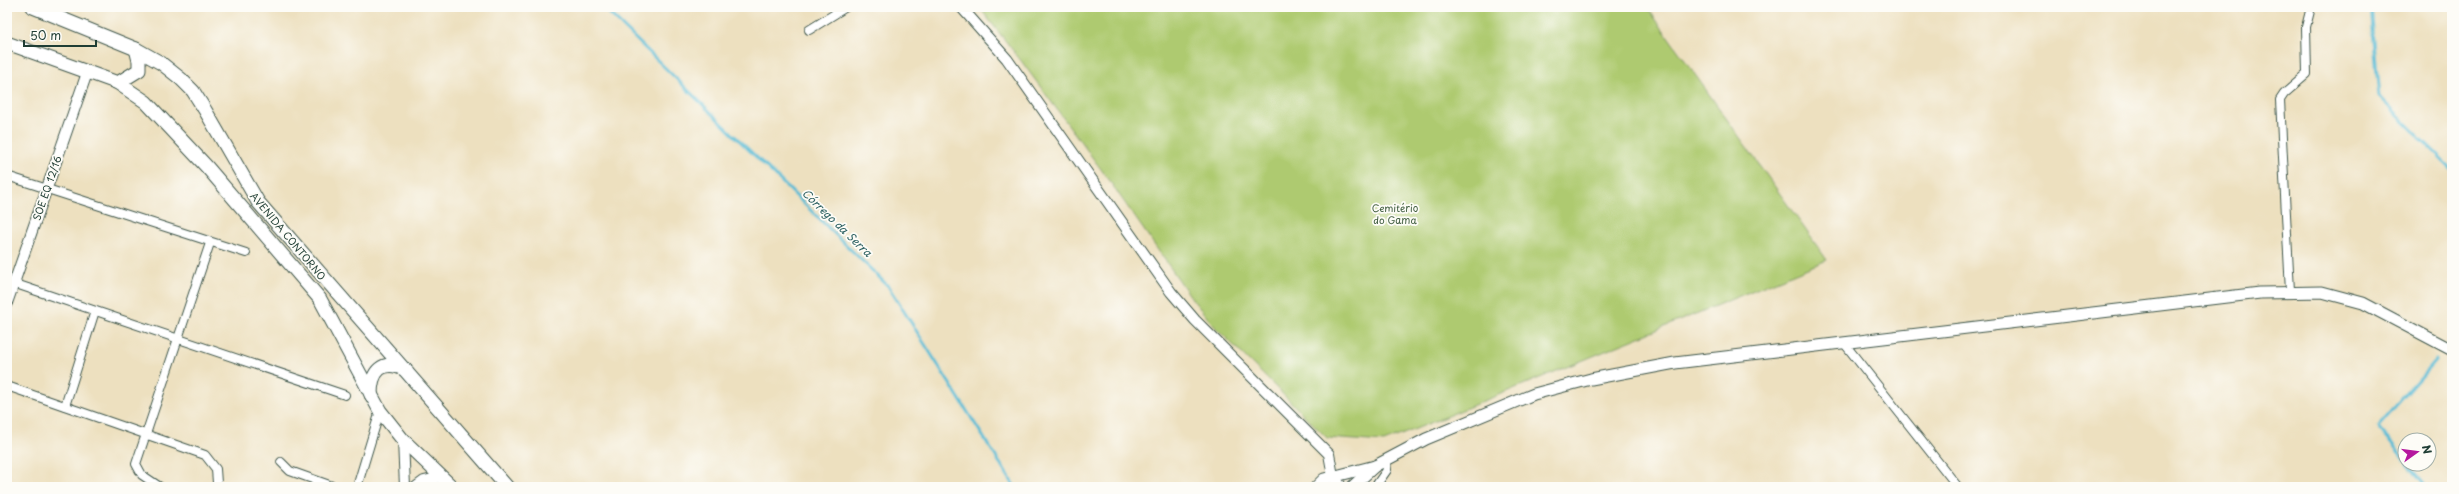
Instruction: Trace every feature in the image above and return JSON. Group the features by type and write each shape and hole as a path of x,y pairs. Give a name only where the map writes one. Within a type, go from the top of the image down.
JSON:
{"main road":[{"name":"AVENIDA CONTORNO","path":"33,7 49,11 136,50 170,69 193,91 254,197 317,270 408,371 459,434 507,487"},
{"name":"AVENIDA CONTORNO","path":"7,43 118,83 146,102 228,193 291,266 327,311 380,411 403,440 452,487"},
{"path":"118,83 139,70 139,61 136,50"},
{"path":"228,193 254,197"},
{"path":"291,266 317,270"},
{"path":"1352,487 1381,463 1426,439 1484,413 1534,394 1576,383 1675,363 2260,292 2290,291 2322,292 2363,303 2452,350"},
{"path":"371,395 372,379 380,369 390,365 408,371"},
{"path":"1316,487 1324,479 1381,463"},
{"path":"1333,476 1341,487"}],"street":[{"path":"809,30 846,7"},
{"path":"961,7 1007,59 1171,292 1195,320 1330,454 1333,476"},
{"path":"2290,291 2280,100 2284,94 2307,74 2306,27 2311,7"},
{"name":"SOE EQ 12/16","path":"7,303 10,282 48,188 87,72"},
{"path":"7,176 246,253"},
{"path":"160,487 149,481 138,471 136,464 145,433 178,340 210,242"},
{"path":"10,282 178,340 345,395"},
{"path":"65,406 95,311"},
{"path":"1844,343 1958,487"},
{"path":"7,386 145,433 205,456 216,469 217,483"},
{"path":"357,487 380,411"},
{"path":"403,440 405,487"},
{"path":"281,462 290,471 335,487"},
{"path":"1374,487 1388,470 1381,463"},
{"path":"416,487 424,481 440,477"}],"green space":[{"name":"Cemitério do Gama","path":"979,7 1647,7 1827,260 1384,442 1327,438 1215,327 1193,300 1106,176 1022,62"}],"waterway":[{"name":"Córrego da Serra","path":"603,7 888,286 1015,487"},
{"path":"2371,7 2379,97 2452,169"},
{"path":"2397,450 2378,426 2436,360"},
{"path":"2415,472 2427,487"}]}
